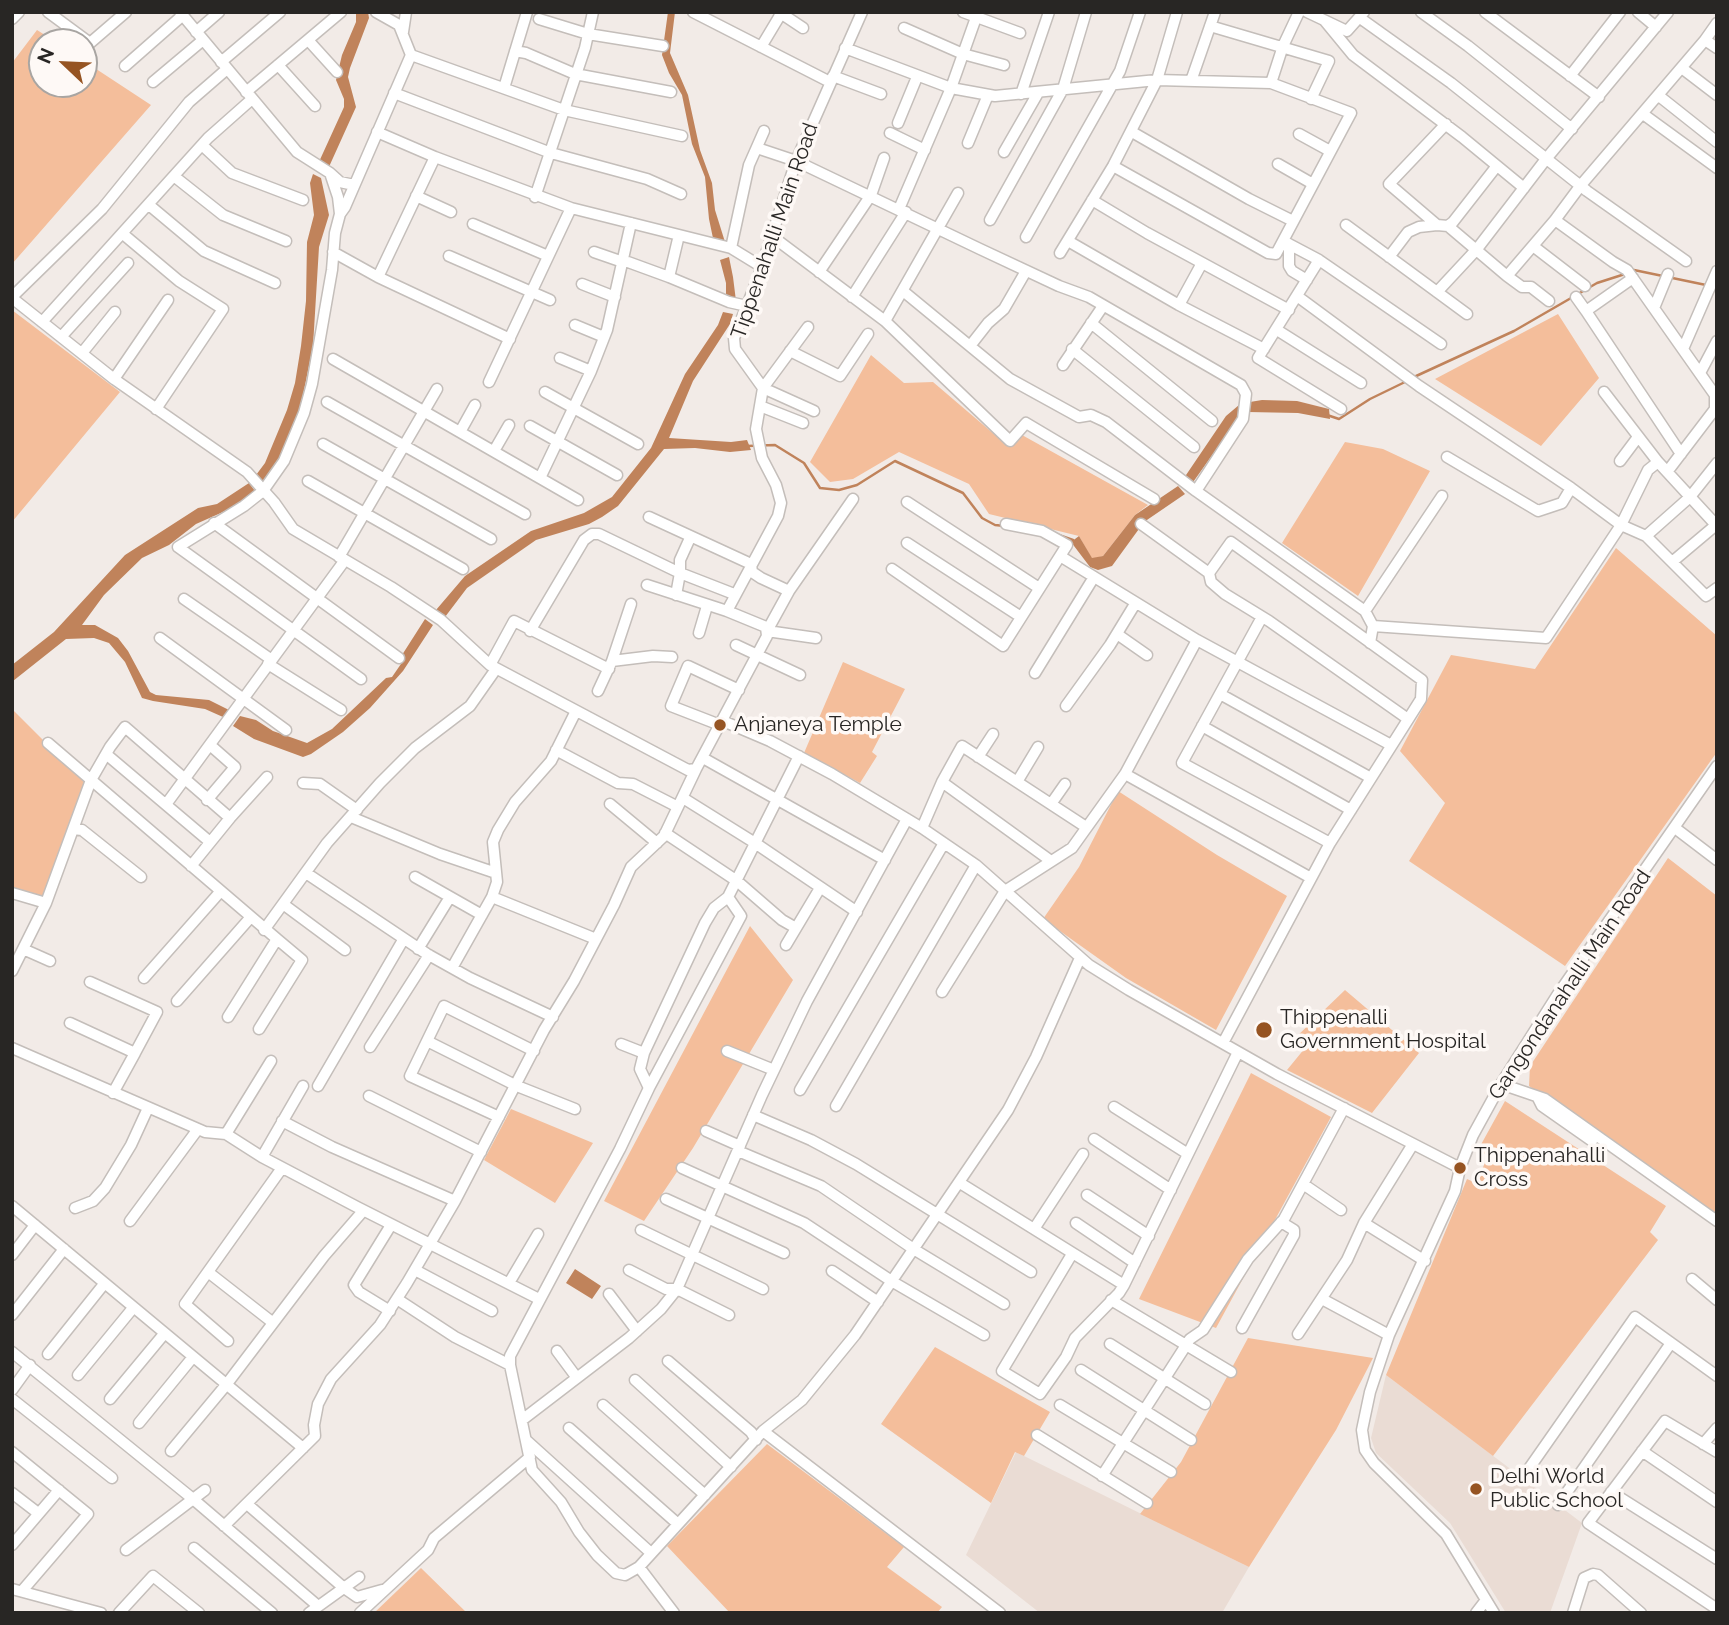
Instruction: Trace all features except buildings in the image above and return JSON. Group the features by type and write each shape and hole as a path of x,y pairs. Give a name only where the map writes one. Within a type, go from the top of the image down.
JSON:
{"street":[{"path":"12,19 19,12"},
{"path":"48,12 90,43 121,14"},
{"path":"153,82 200,36 219,12"},
{"path":"280,12 189,102 102,209 12,298 114,379 252,478 274,502 293,529 437,618 493,667 688,770 696,769"},
{"path":"42,322 249,95 278,65 341,12"},
{"path":"361,679 178,547 244,506 262,491 284,461 304,413 340,214 411,55 399,25 376,12"},
{"path":"403,32 406,12"},
{"path":"504,88 527,12"},
{"path":"535,197 551,153 593,12"},
{"path":"693,12 712,16 761,47 832,79 881,94"},
{"name":"Tippenahalli Main Road","path":"763,388 734,345 738,304 762,267 796,161 862,12"},
{"path":"963,12 1020,33"},
{"path":"1021,94 1049,12"},
{"path":"990,219 1063,89 1086,12"},
{"path":"1026,237 1120,71 1140,12"},
{"path":"1060,253 1132,132 1157,80 1177,12"},
{"path":"1191,81 1215,12"},
{"path":"1271,83 1283,46 1299,12"},
{"path":"1307,12 1347,31 1362,15 1546,159 1686,261"},
{"path":"1421,12 1572,129"},
{"path":"1485,12 1599,97"},
{"path":"1570,76 1620,12"},
{"path":"1638,12 1656,27"},
{"path":"1437,292 1477,249 1546,159 1668,12"},
{"path":"761,47 781,13 803,28"},
{"path":"124,66 181,14 297,152 341,182 354,186"},
{"path":"852,297 902,211 977,15"},
{"path":"539,19 588,34 663,46"},
{"path":"1325,21 1353,55 1446,124 1524,188"},
{"path":"1507,276 1581,185 1683,69 1717,23"},
{"path":"1210,26 1329,61 1311,99"},
{"path":"904,28 963,54 1004,65"},
{"path":"308,40 337,72"},
{"path":"1705,40 1717,48"},
{"path":"845,48 951,88 988,95 1038,93 1157,80 1271,83 1351,113 1293,221 1286,243 1278,253 1268,253 1113,166"},
{"path":"515,51 575,74 671,92"},
{"path":"411,55 564,110 682,136"},
{"path":"278,65 315,106"},
{"path":"1683,69 1717,95"},
{"path":"898,122 918,77"},
{"path":"394,93 551,153 647,179 681,194"},
{"path":"1004,152 1038,93"},
{"path":"968,143 988,95"},
{"path":"1659,96 1717,142"},
{"path":"1643,114 1717,169"},
{"path":"1437,225 1390,184 1446,124"},
{"path":"726,247 749,165 764,131"},
{"path":"377,132 535,197 726,247 762,267"},
{"path":"1132,132 1293,221"},
{"path":"890,133 925,150"},
{"path":"1299,134 1330,151"},
{"path":"202,145 232,173 303,200"},
{"path":"757,148 796,161 1026,271 1089,297 1245,389 1246,410 1240,426 1196,491"},
{"path":"378,277 435,157"},
{"path":"819,272 871,195 884,158"},
{"path":"1279,164 1313,184"},
{"path":"1448,226 1496,167"},
{"path":"330,173 340,214"},
{"path":"175,177 223,215 286,241"},
{"path":"885,321 958,193"},
{"path":"416,196 451,212"},
{"path":"1092,200 1289,310"},
{"path":"149,205 204,251 275,283"},
{"path":"489,382 571,208"},
{"path":"1555,220 1628,270 1715,395 1716,410 1667,472"},
{"path":"472,223 548,256"},
{"path":"540,478 592,371 615,297 631,223"},
{"path":"1346,225 1467,314"},
{"path":"1389,257 1408,232 1419,227 1448,226 1522,288 1531,287 1549,301"},
{"path":"123,234 171,275 223,309 156,409"},
{"path":"669,276 679,235"},
{"path":"773,237 885,321 1010,441 1026,423 1154,499"},
{"path":"1068,241 1179,305 1264,349"},
{"path":"1286,243 1319,260 1441,344"},
{"path":"1286,243 1292,271 1307,280"},
{"path":"1533,246 1585,286"},
{"path":"333,251 378,277 509,339"},
{"path":"594,252 669,276 738,304"},
{"path":"449,256 550,300"},
{"path":"1319,260 1258,358 1341,409"},
{"path":"1179,305 1202,263"},
{"path":"61,337 128,264"},
{"path":"970,346 988,323 1004,309 1026,271"},
{"path":"1683,349 1717,271"},
{"path":"1654,308 1668,274"},
{"path":"1586,311 1633,278"},
{"path":"582,284 615,297"},
{"path":"902,290 1010,379 1079,416 1091,415 1106,422 1196,491 1365,611 1373,626 1370,643"},
{"path":"1297,296 1410,379 1621,525 1646,536 1706,596 1717,588"},
{"path":"1576,297 1681,454"},
{"path":"114,379 168,300"},
{"path":"1063,365 1104,306"},
{"path":"82,353 115,312"},
{"path":"1091,323 1212,421"},
{"path":"575,325 604,337"},
{"path":"727,611 778,516 781,503 776,485 762,458 756,429 763,388 808,327"},
{"path":"1277,330 1361,383"},
{"path":"790,351 840,376 868,334"},
{"path":"1700,373 1717,341"},
{"path":"1072,349 1194,447"},
{"path":"333,359 578,500"},
{"path":"560,359 592,371"},
{"path":"763,388 814,411"},
{"path":"167,803 316,599 437,389"},
{"path":"545,392 638,443"},
{"path":"1604,392 1658,462 1716,525 1672,562"},
{"path":"327,402 525,514"},
{"path":"460,432 475,405"},
{"path":"760,406 803,423"},
{"path":"494,451 509,425"},
{"path":"530,426 617,475"},
{"path":"1620,461 1639,437"},
{"path":"323,444 491,539"},
{"path":"1447,457 1538,511 1562,503 1571,488"},
{"path":"1373,626 1546,638 1621,525 1648,470 1658,462"},
{"path":"1646,536 1690,497 1717,463"},
{"path":"308,481 463,569"},
{"path":"1365,611 1442,496"},
{"path":"225,1526 315,1436 318,1404 331,1379 380,1325 415,1270 596,939 631,867 665,833 789,591 853,499"},
{"path":"907,502 1039,588"},
{"path":"649,517 751,564"},
{"path":"214,523 399,658"},
{"path":"891,569 1003,646 1067,545 1042,531 1006,524"},
{"path":"1141,524 1209,573 1211,582 1225,594 1408,719"},
{"path":"530,631 584,540 592,534 599,534 680,573 734,594"},
{"path":"676,596 680,560 690,538"},
{"path":"1209,573 1231,542 1422,680 1421,699 1330,843 1223,1043"},
{"path":"907,543 1021,617"},
{"path":"1060,556 1197,640 1391,745"},
{"path":"751,564 752,572 789,591"},
{"path":"1035,673 1094,577"},
{"path":"647,586 727,611 764,625 767,631"},
{"path":"184,599 341,710"},
{"path":"598,691 631,604"},
{"path":"1066,706 1135,604"},
{"path":"698,633 707,606"},
{"path":"1262,617 1182,763 1330,843"},
{"path":"264,930 327,843 380,783 415,748 470,706 493,667 514,621 530,631 610,665 653,656 672,657"},
{"path":"767,631 816,638"},
{"path":"1117,634 1147,655"},
{"path":"160,638 286,730"},
{"path":"942,992 1005,891 1072,848 1125,774 1197,640"},
{"path":"736,645 800,675"},
{"path":"739,690 688,666 671,706 770,741 907,819 976,865 1080,958 1129,990 1238,1052 1460,1168"},
{"path":"1220,694 1371,778"},
{"path":"453,968 492,897 497,882 494,842 498,830 515,802 551,761 576,711"},
{"path":"1202,726 1351,810"},
{"path":"12,971 46,903 91,780 125,727 184,781 230,818"},
{"path":"978,757 993,734"},
{"path":"48,743 302,960 259,1029"},
{"path":"207,800 235,767 210,745"},
{"path":"922,828 942,782 962,746 1086,828"},
{"path":"1017,782 1038,747"},
{"path":"556,750 618,783 633,784 680,803 755,843 856,912"},
{"path":"106,754 210,842"},
{"path":"649,1087 640,1069 644,1053 705,923 715,908 728,897 799,756"},
{"path":"703,758 885,860"},
{"name":"Gangondanahalli Main Road","path":"1494,1613 1446,1534 1364,1450 1362,1430 1370,1392 1389,1335 1455,1191 1460,1168 1473,1135 1501,1084 1559,993 1717,766"},
{"path":"1125,774 1311,878"},
{"path":"191,866 267,777"},
{"path":"942,782 1051,862"},
{"path":"303,783 320,784 354,813 440,854 496,873"},
{"path":"1051,804 1065,784"},
{"path":"610,804 657,843"},
{"path":"522,1420 636,1331 677,1289 753,1115 807,1001 907,819"},
{"path":"1675,828 1717,860"},
{"path":"73,829 82,830 141,877"},
{"path":"665,833 737,881 772,912 796,928"},
{"path":"800,1090 944,843"},
{"path":"836,1106 976,865"},
{"path":"306,873 418,949 553,1017"},
{"path":"415,877 482,915"},
{"path":"786,945 820,888"},
{"path":"144,978 220,892"},
{"path":"12,893 46,903"},
{"path":"418,949 450,897"},
{"path":"492,897 596,939"},
{"path":"728,897 741,916 510,1356 532,1470 561,1502 597,1555 617,1573 625,1576 639,1567 759,1436 802,1400 855,1335 1008,1110 1036,1057 1080,958"},
{"path":"283,905 345,950"},
{"path":"177,1001 250,918"},
{"path":"228,1017 278,939"},
{"path":"318,1086 403,940"},
{"path":"23,949 50,961"},
{"path":"370,1047 429,955"},
{"path":"90,982 157,1012 113,1093"},
{"path":"499,1117 410,1076 444,1006 534,1051"},
{"path":"70,1023 135,1053"},
{"path":"427,1041 517,1086 575,1109"},
{"path":"621,1044 644,1053"},
{"path":"12,1048 198,1129 226,1135 282,1168 539,1299"},
{"path":"727,1051 774,1070"},
{"path":"1072,1254 1002,1371 1040,1394 1066,1357 1075,1338 1124,1285 1238,1052"},
{"path":"226,1135 271,1061"},
{"path":"1501,1084 1520,1092 1529,1092 1538,1098 1542,1106 1717,1224"},
{"path":"262,1157 303,1086"},
{"path":"369,1096 481,1152"},
{"path":"1114,1107 1188,1154"},
{"path":"75,1208 93,1201 105,1188 131,1145 148,1108"},
{"path":"1102,1476 1186,1345 1203,1330 1248,1259 1281,1222 1343,1108"},
{"path":"753,1115 834,1152 1031,1272"},
{"path":"282,1121 332,1147 455,1201"},
{"path":"130,1221 198,1129"},
{"path":"706,1131 821,1186 915,1250 1004,1304"},
{"path":"1094,1139 1171,1190"},
{"path":"1298,1334 1346,1261 1364,1223 1413,1144"},
{"path":"1034,1229 1083,1154"},
{"path":"228,1341 185,1304 282,1168"},
{"path":"682,1168 804,1223 893,1282 984,1335"},
{"path":"960,1183 1124,1285"},
{"path":"1303,1184 1340,1210"},
{"path":"1087,1195 1149,1236"},
{"path":"666,1199 784,1254"},
{"path":"12,1206 303,1448"},
{"path":"171,1451 363,1210"},
{"path":"1242,1328 1294,1235 1294,1230 1281,1222"},
{"path":"1076,1223 1135,1263"},
{"path":"1364,1223 1425,1261"},
{"path":"12,1255 35,1225"},
{"path":"390,1311 359,1292 354,1285 391,1225"},
{"path":"641,1230 763,1289"},
{"path":"509,1283 538,1234"},
{"path":"12,1315 64,1249"},
{"path":"415,1270 492,1311"},
{"path":"629,1270 666,1289 677,1289 729,1315"},
{"path":"832,1271 878,1302"},
{"path":"208,1272 272,1322"},
{"path":"1692,1279 1717,1300"},
{"path":"48,1354 104,1284"},
{"path":"609,1294 636,1331"},
{"path":"397,1299 455,1337 510,1365"},
{"path":"1322,1299 1389,1335"},
{"path":"1111,1300 1231,1372"},
{"path":"78,1375 133,1308"},
{"path":"1528,1470 1635,1317 1717,1376"},
{"path":"110,1399 164,1334"},
{"path":"1558,1504 1671,1343"},
{"path":"1110,1345 1205,1404"},
{"path":"557,1351 577,1378"},
{"path":"12,1352 225,1526 314,1609 359,1577"},
{"path":"139,1423 193,1357"},
{"path":"668,1361 751,1432 1000,1613"},
{"path":"12,1390 30,1365"},
{"path":"1081,1370 1191,1440"},
{"path":"635,1380 731,1466"},
{"path":"12,1399 112,1478"},
{"path":"603,1405 705,1495"},
{"path":"1060,1405 1171,1472"},
{"path":"1717,1452 1665,1420 1588,1522 1717,1609"},
{"path":"1703,1444 1717,1427"},
{"path":"569,1428 678,1524"},
{"path":"1037,1435 1147,1503"},
{"path":"526,1440 651,1553"},
{"path":"1642,1451 1717,1502"},
{"path":"12,1452 88,1514 17,1590 101,1613"},
{"path":"360,1613 428,1550 434,1538 530,1457"},
{"path":"13,1543 59,1490"},
{"path":"126,1550 205,1490"},
{"path":"1611,1492 1717,1559"},
{"path":"12,1493 38,1513"},
{"path":"247,1504 357,1597 382,1590"},
{"path":"194,1548 272,1613"},
{"path":"639,1567 674,1613"},
{"path":"1573,1613 1584,1578 1592,1574 1598,1576 1641,1613"},
{"path":"119,1613 153,1576 199,1613"},
{"path":"1706,1601 1717,1593"},
{"path":"1476,1613 1486,1600"}],"shaded area":[{"path":"356,12 368,12 369,18 348,77 356,107 328,169 318,164 344,107 344,99 336,80 342,55 356,22"},
{"path":"668,12 675,12 670,53 688,95 725,242 714,243 705,177 692,144 682,95 662,55"},
{"path":"28,42 28,98 98,98 98,70 151,105 12,264 12,63"},
{"path":"313,174 321,178 329,215 319,247 313,346 301,405 281,458 264,483 256,475 265,463 287,410 301,346 306,301 307,242 314,215 310,183"},
{"path":"729,257 736,301 726,300 726,283 720,260"},
{"path":"12,310 120,392 12,522"},
{"path":"723,312 733,314 730,324 693,381 669,438 731,442 747,440 751,450 730,452 695,448 664,449 618,506 589,524 536,540 467,588 445,617 436,610 465,576 531,531 584,513 612,497 651,448 685,374 718,325"},
{"path":"1558,314 1599,378 1541,446 1435,379"},
{"path":"871,355 904,383 933,382 1008,446 1022,435 1148,505 1135,515 1103,556 1092,559 1079,536 989,514 969,484 899,452 853,479 830,482 810,462"},
{"path":"1297,401 1329,409 1330,419 1298,413 1248,412 1250,402"},
{"path":"1239,405 1240,416 1191,485 1184,478 1226,416"},
{"path":"1345,442 1383,449 1430,471 1358,596 1282,543"},
{"path":"249,483 255,491 241,504 196,524 169,545 142,558 104,595 82,625 95,625 118,638 150,692 156,695 209,700 229,710 223,717 205,709 142,698 125,662 109,643 94,638 66,639 13,681 12,689 12,665 54,632 125,555 198,508 217,504"},
{"path":"1178,486 1185,494 1144,522 1112,566 1098,570 1090,567 1071,542 1079,536 1092,558 1103,556 1135,515"},
{"path":"1616,548 1717,636 1717,752 1565,966 1409,861 1445,803 1400,751 1451,655 1535,669"},
{"path":"425,619 433,625 403,671 370,708 343,732 311,754 303,757 254,739 233,726 240,716 256,720 273,731 307,743 332,729 386,678 392,677 403,661 402,655"},
{"path":"843,662 905,689 872,752 877,756 860,783 804,753"},
{"path":"12,709 86,783 43,896 12,889"},
{"path":"1118,791 1217,855 1287,896 1216,1030 1126,978 1043,919 1079,867"},
{"path":"1668,858 1717,896 1717,1219 1529,1086 1530,1066"},
{"path":"750,926 793,980 693,1148 644,1221 604,1201"},
{"path":"1345,990 1419,1053 1372,1113 1287,1070 1305,1048 1294,1039"},
{"path":"1251,1073 1331,1117 1216,1328 1139,1299"},
{"path":"1505,1101 1666,1206 1650,1232 1658,1240 1493,1456 1386,1375 1467,1179 1476,1183 1488,1156 1478,1150"},
{"path":"511,1109 593,1143 555,1203 484,1160"},
{"path":"575,1269 601,1286 592,1299 566,1283"},
{"path":"1248,1338 1373,1358 1336,1430 1249,1567 1140,1514 1181,1462"},
{"path":"935,1347 1050,1412 1024,1456 1015,1452 991,1503 881,1424"},
{"name":"Delhi World Public School","path":"1386,1375 1582,1523 1550,1613 1506,1613 1450,1523 1376,1453 1371,1438"},
{"path":"767,1444 904,1547 887,1567 942,1607 937,1613 730,1613 667,1546"},
{"path":"1016,1452 1249,1567 1222,1613 1040,1613 966,1555"},
{"path":"421,1568 467,1613 374,1613"}],"waterway":[{"path":"1631,271 1706,285"},
{"path":"1414,377 1514,331 1597,283 1625,274"},
{"path":"1327,415 1339,419 1370,399 1405,382"},
{"path":"747,446 775,445 804,463 820,488 839,490 857,485 895,461 963,493 982,518 995,525 1005,526"},
{"path":"1053,533 1075,543"}],"place":[{"name":"Anjaneya Temple","path":"720,725"},
{"name":"Thippenalli Government Hospital","path":"1264,1030"},
{"name":"Thippenahalli Cross","path":"1460,1168"},
{"name":"Delhi World Public School","path":"1476,1489"}]}
